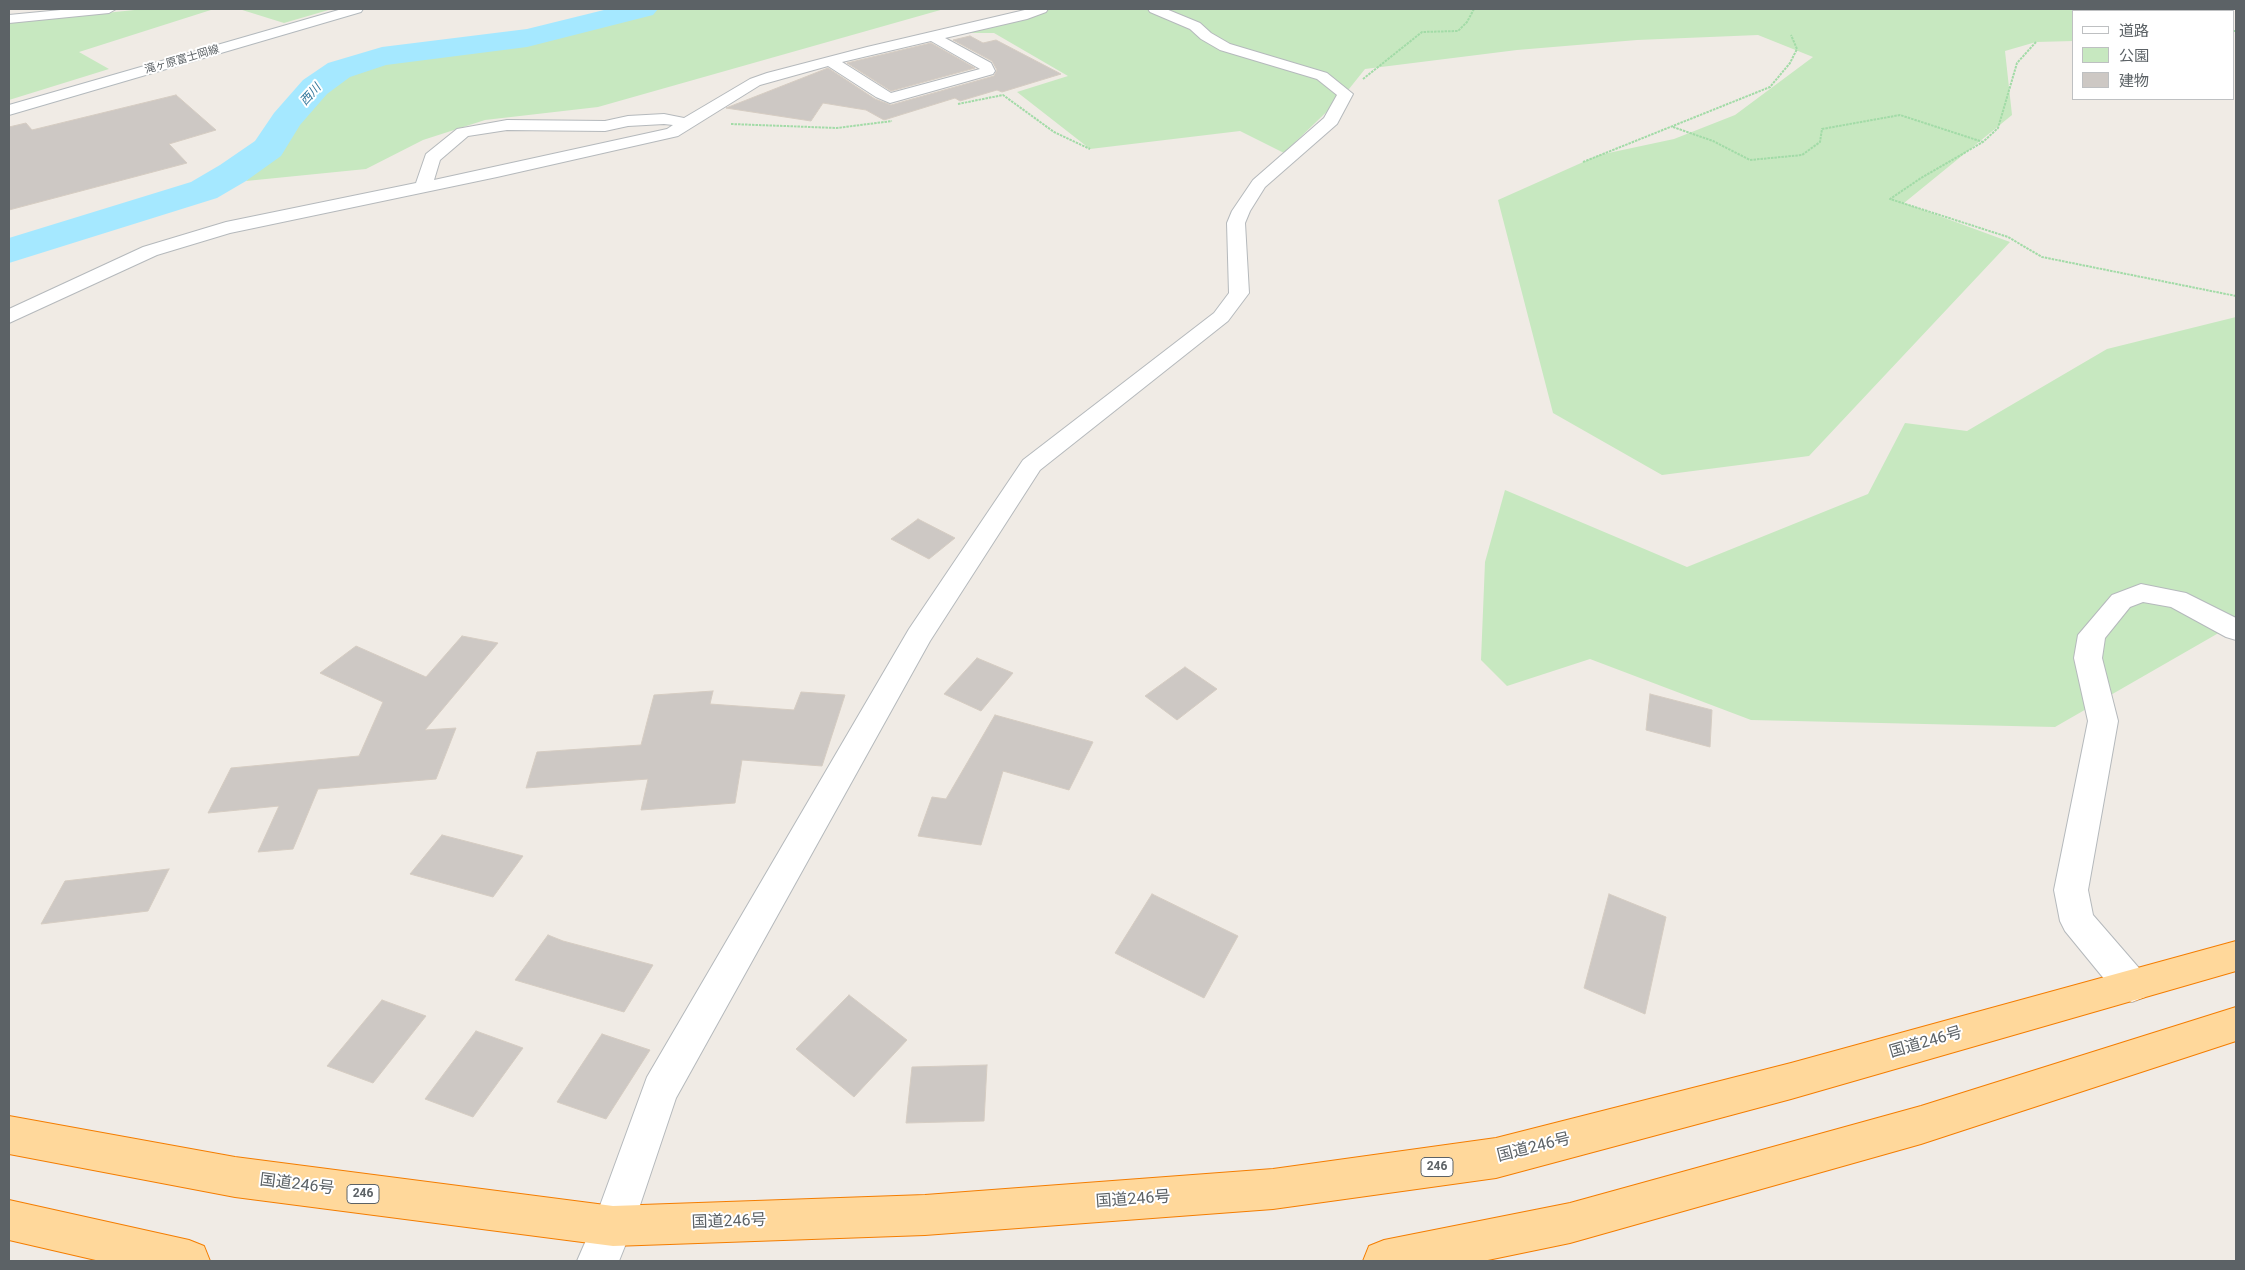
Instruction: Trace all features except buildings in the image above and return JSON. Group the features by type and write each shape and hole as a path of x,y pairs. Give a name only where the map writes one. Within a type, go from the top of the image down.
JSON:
{"highway":[{"name":"国道246号","path":"9,1135 606,1244 925,1216 1273,1189 1496,1158 1791,1081 2236,956"},
{"path":"1384,1261 1589,1218 1921,1125 2236,1024"},
{"path":"9,1220 189,1261"}],"street":[{"path":"9,20 109,9"},
{"name":"滝ヶ原富士岡線","path":"9,110 356,9"},
{"path":"9,317 150,251 226,228 497,172 672,133 755,82 867,51 1022,16 1041,9"},
{"path":"606,1244 660,1090 930,620 1031,465 1221,317 1239,293 1236,224 1241,210 1259,184 1331,121 1345,94 1322,76 1225,47 1206,36 1195,26 1155,9"},
{"path":"830,61 890,98 988,71 986,66 934,37"},
{"path":"424,186 432,158 463,132 507,126 605,126 628,121 664,118 686,123"},
{"path":"2132,986 2077,921 2071,890 2102,721 2088,658 2092,635 2122,601 2142,592 2177,599 2236,630"}],"path":[{"path":"1345,94 1422,32 1458,31 1467,22 1474,9"},
{"path":"1583,162 1770,86 1790,63 1797,50 1791,35"},
{"path":"2036,42 2017,63 1998,128 1983,142 1921,178 1890,199 2008,237 2042,256 2236,296"},
{"path":"1673,127 1712,141 1750,160 1802,155 1820,142 1822,129 1900,115 1983,142"}],"green space":[{"path":"144,9 214,9 79,52 109,69 9,100 9,23"},
{"path":"239,9 332,9 284,23"},
{"path":"616,9 944,9 598,107 485,120 423,140 366,169 246,181 331,88 382,56 527,38"},
{"path":"1042,9 2198,10 2072,10 2072,41 2036,42 2005,51 2012,115 1904,203 2010,242 1809,456 1662,475 1553,413 1498,200 1599,155 1674,139 1735,115 1813,57 1758,35 1637,40 1517,50 1365,69 1345,94 1284,153 1240,131 1090,149 1017,92 1068,76 994,33 952,33"},
{"path":"2236,317 2236,623 2055,727 1751,720 1590,659 1507,686 1481,660 1485,562 1505,490 1687,567 1868,494 1905,423 1967,431 2107,349"}],"waterway":[{"name":"西川","path":"9,251 204,190 233,173 268,148 286,120 315,87 339,70 382,56 527,38 643,9"}]}
